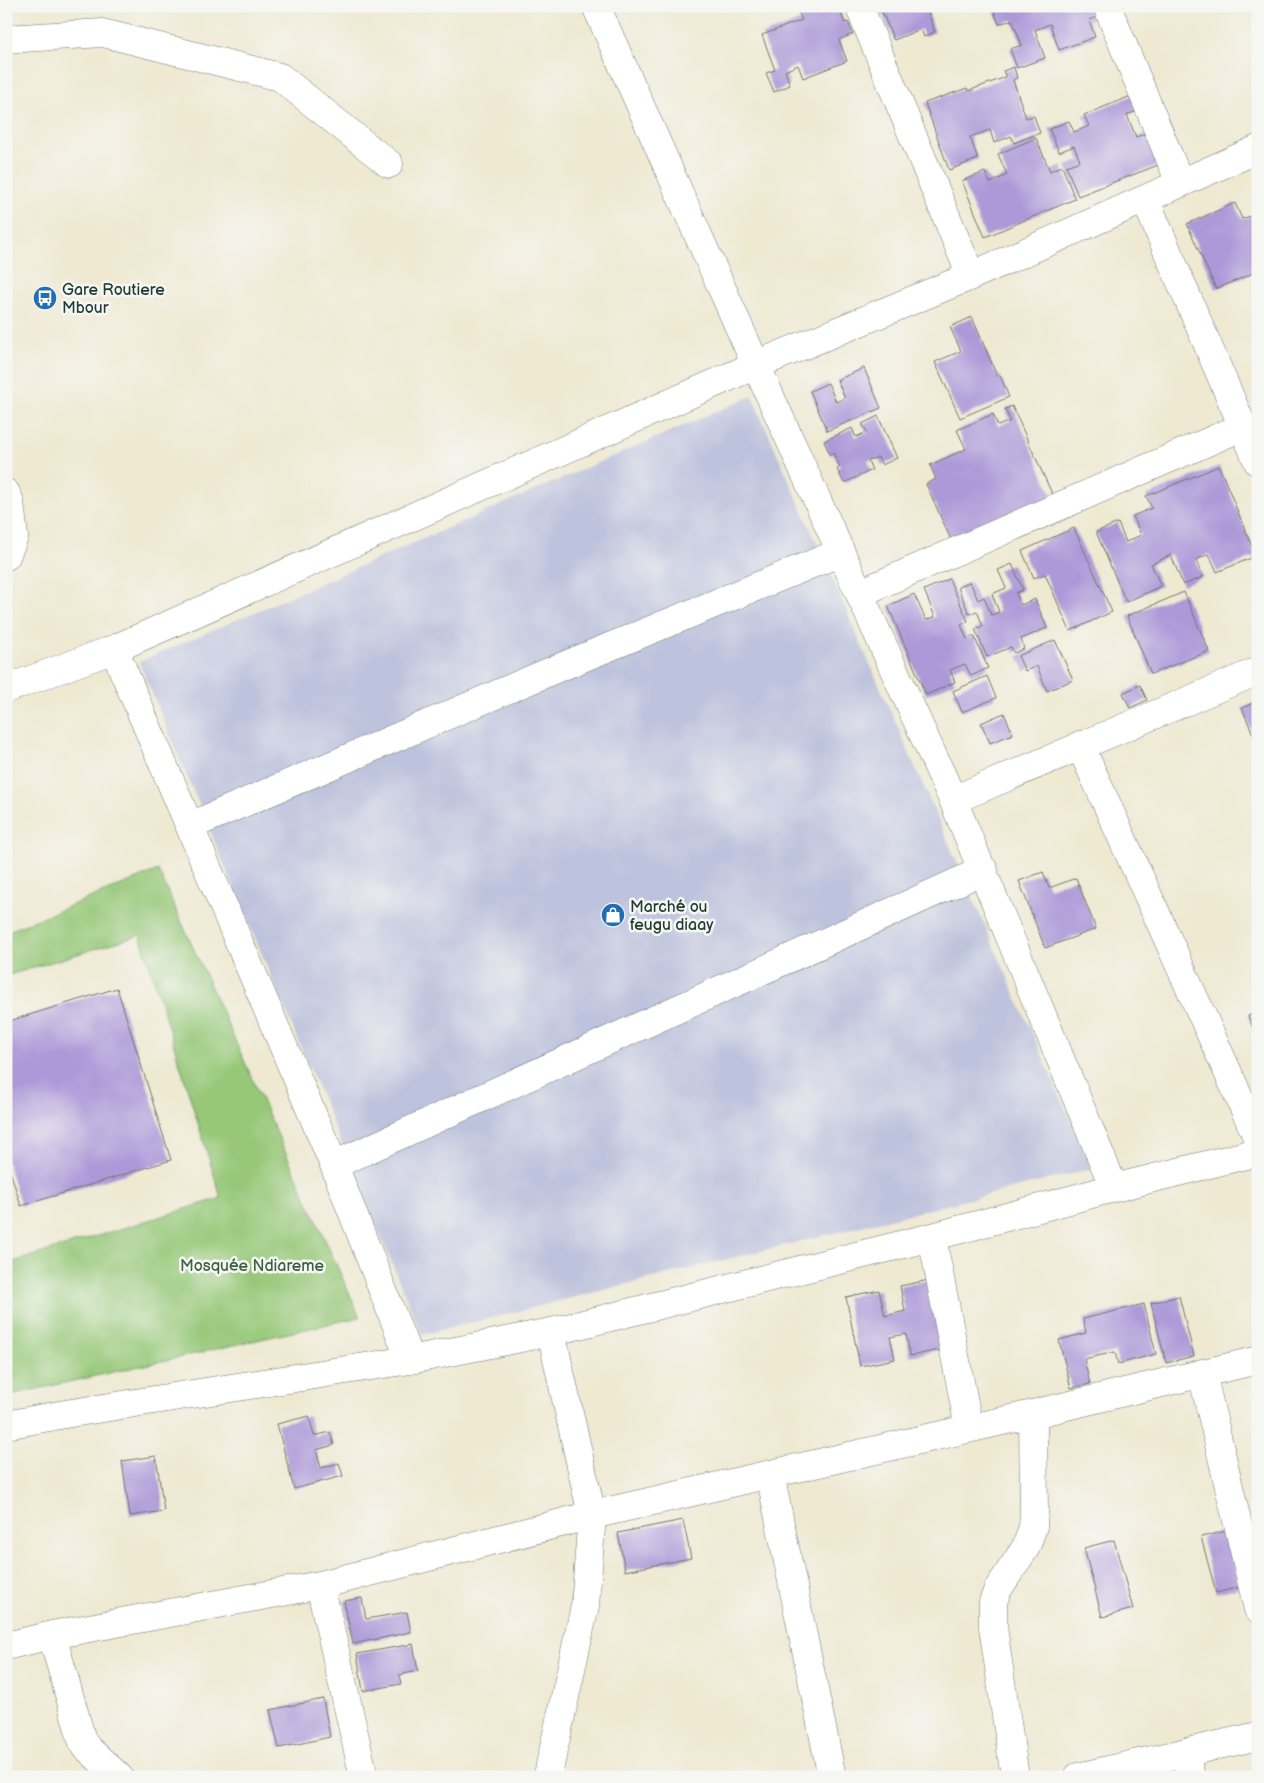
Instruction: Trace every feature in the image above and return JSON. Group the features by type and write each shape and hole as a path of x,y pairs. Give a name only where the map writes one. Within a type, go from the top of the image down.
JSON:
{"street":[{"path":"596,6 984,870 1114,1188"},
{"path":"859,6 971,276"},
{"path":"1107,6 1180,183"},
{"path":"6,39 103,33 280,77 390,164"},
{"path":"6,690 114,649 756,365 971,276 1258,150"},
{"path":"1145,199 1258,462"},
{"path":"860,593 1242,427"},
{"path":"6,492 10,502 14,537 6,556"},
{"path":"190,826 558,668 841,552"},
{"path":"114,649 334,1165 410,1360"},
{"path":"953,800 1258,671"},
{"path":"1080,745 1258,1139"},
{"path":"334,1165 984,870"},
{"path":"6,1425 410,1360 551,1332 932,1238 1114,1188 1258,1152"},
{"path":"932,1238 969,1428"},
{"path":"550,1777 549,1770 585,1606 592,1515 551,1332"},
{"path":"6,1646 52,1635 320,1585 592,1515 1033,1414 1258,1360"},
{"path":"1202,1373 1258,1609"},
{"path":"1015,1777 993,1627 993,1602 998,1589 1026,1547 1033,1527 1033,1414"},
{"path":"770,1474 832,1777"},
{"path":"320,1585 364,1777"},
{"path":"52,1635 82,1740 87,1748 119,1777"},
{"path":"1078,1777 1188,1764 1258,1736"}],"shaded area":[{"name":"Marché ou feugu diaay","path":"752,396 1092,1169 422,1335 139,662"}],"green space":[{"name":"Mosquée Ndiareme","path":"158,870 360,1317 6,1396 6,1264 221,1198 140,935 6,976 6,932"}],"building":[{"path":"838,6 845,23 848,22 853,34 839,40 847,61 803,78 798,65 785,71 790,85 774,92 766,73 775,70 762,35 802,20 796,7"},
{"path":"896,6 926,6 935,32 924,37 921,29 894,40 882,12"},
{"path":"992,6 1102,6 1105,14 1089,20 1095,37 1059,50 1050,24 1035,30 1045,58 1017,68 1010,49 1022,45 1012,20 999,24"},
{"path":"1014,67 1017,78 1013,80 1026,118 1034,116 1040,133 1014,143 1011,136 994,143 990,130 970,137 978,159 949,170 925,103 967,88 968,91 1006,77 1003,71"},
{"path":"1136,94 1142,109 1127,115 1136,137 1153,131 1166,162 1078,196 1066,166 1080,161 1074,146 1059,152 1049,129 1069,121 1074,132 1089,126 1084,115"},
{"path":"1036,138 1050,171 1062,166 1075,199 985,237 962,181 985,172 990,183 1007,175 998,154"},
{"path":"1235,203 1242,219 1256,214 1254,209 1258,208 1258,271 1216,289 1187,224"},
{"path":"972,317 997,376 1000,375 1009,397 960,418 935,362 961,351 950,327"},
{"path":"864,368 881,408 827,431 810,391 828,383 836,402 845,398 837,380"},
{"path":"1012,406 1054,498 953,544 926,484 936,479 930,465 966,449 957,430 993,414 998,426 1010,421 1005,409"},
{"path":"878,416 897,458 882,465 878,457 868,461 872,470 844,483 837,469 840,467 833,453 830,455 824,441 852,428 856,437 867,432 862,424"},
{"path":"1219,466 1256,556 1217,572 1209,554 1196,560 1203,577 1183,585 1171,555 1151,564 1161,586 1126,602 1096,532 1118,523 1126,542 1141,535 1133,516 1152,508 1146,496"},
{"path":"1074,528 1112,612 1070,631 1045,574 1034,578 1022,551"},
{"path":"1012,564 1023,590 1016,593 1021,605 1035,599 1047,628 1021,639 1024,649 1014,653 1011,647 987,657 975,629 983,626 977,611 969,614 958,587 970,582 978,600 984,597 991,615 999,612 992,594 1006,588 998,570"},
{"path":"949,579 968,621 961,625 967,639 974,636 988,668 971,676 965,664 950,670 955,682 926,695 888,606 914,594 926,620 935,617 924,590"},
{"path":"1184,592 1209,651 1151,674 1127,616"},
{"path":"1055,640 1073,680 1047,691 1037,666 1025,671 1018,656"},
{"path":"987,676 996,698 962,712 953,691"},
{"path":"1140,685 1147,700 1130,708 1123,693"},
{"path":"1258,701 1258,746 1242,708"},
{"path":"1004,713 1013,734 990,743 981,723"},
{"path":"1043,872 1049,888 1076,878 1096,929 1045,948 1019,881"},
{"path":"117,988 171,1160 21,1206 6,1158 6,1022"},
{"path":"1258,1012 1258,1040 1248,1016"},
{"path":"934,1279 949,1348 910,1356 906,1334 890,1337 895,1359 860,1366 846,1297 879,1290 885,1316 905,1311 900,1286"},
{"path":"1179,1296 1194,1356 1166,1363 1151,1303"},
{"path":"1144,1304 1156,1354 1118,1364 1115,1352 1084,1359 1090,1384 1071,1388 1059,1340 1086,1333 1083,1319"},
{"path":"309,1416 314,1436 330,1432 334,1445 316,1450 321,1468 339,1463 343,1476 294,1489 277,1424"},
{"path":"156,1456 164,1511 130,1516 122,1461"},
{"path":"683,1520 691,1558 625,1571 618,1533"},
{"path":"1226,1531 1240,1587 1216,1593 1201,1537"},
{"path":"1114,1540 1133,1609 1102,1617 1084,1548"},
{"path":"362,1598 366,1619 407,1612 411,1632 353,1644 344,1601"},
{"path":"413,1644 418,1671 399,1675 401,1684 363,1691 357,1654"},
{"path":"323,1699 330,1737 279,1748 270,1710"}],"place":[{"name":"Gare Routiere Mbour","path":"45,298"},
{"name":"Marché ou feugu diaay","path":"613,915"}]}
